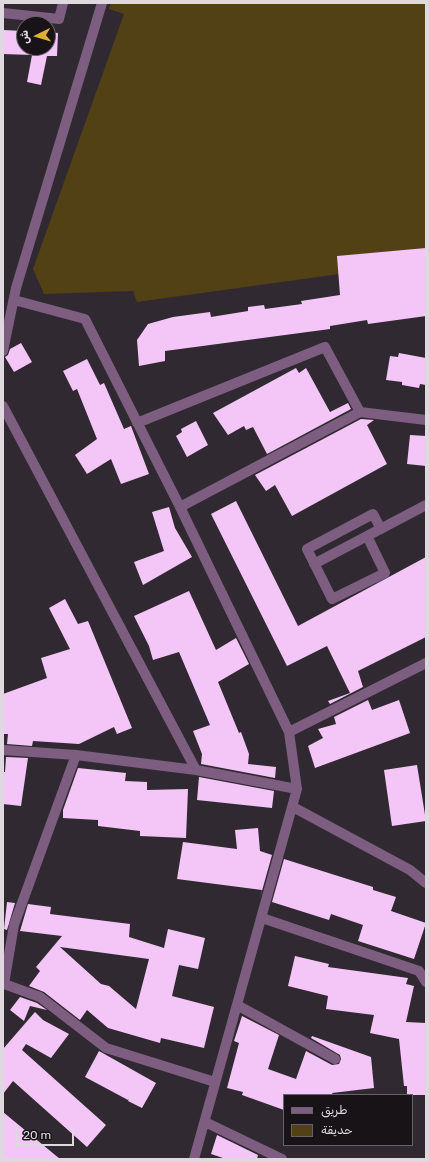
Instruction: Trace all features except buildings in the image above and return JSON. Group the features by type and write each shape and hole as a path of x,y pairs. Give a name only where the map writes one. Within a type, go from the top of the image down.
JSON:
{"street":[{"path":"3,13 59,19 63,3"},
{"path":"3,351 14,300 102,3"},
{"path":"14,300 85,319 180,507 289,732 297,789 293,807 194,1159"},
{"path":"137,423 325,347 360,412"},
{"path":"3,406 196,770"},
{"path":"180,507 360,412 426,420"},
{"path":"314,564 426,505"},
{"path":"367,536 385,573 332,599 307,549 373,514 381,529"},
{"path":"289,732 426,663"},
{"path":"3,750 76,755 196,770 297,789"},
{"path":"76,755 14,924 4,984 40,997 106,1048 215,1082"},
{"path":"293,807 410,870 426,883"},
{"path":"262,918 419,972 426,982"},
{"path":"237,1005 335,1059"},
{"path":"204,1122 282,1159"}],"green space":[{"path":"111,3 426,3 426,262 137,302 133,291 44,294 33,269 124,14 109,9"}]}
